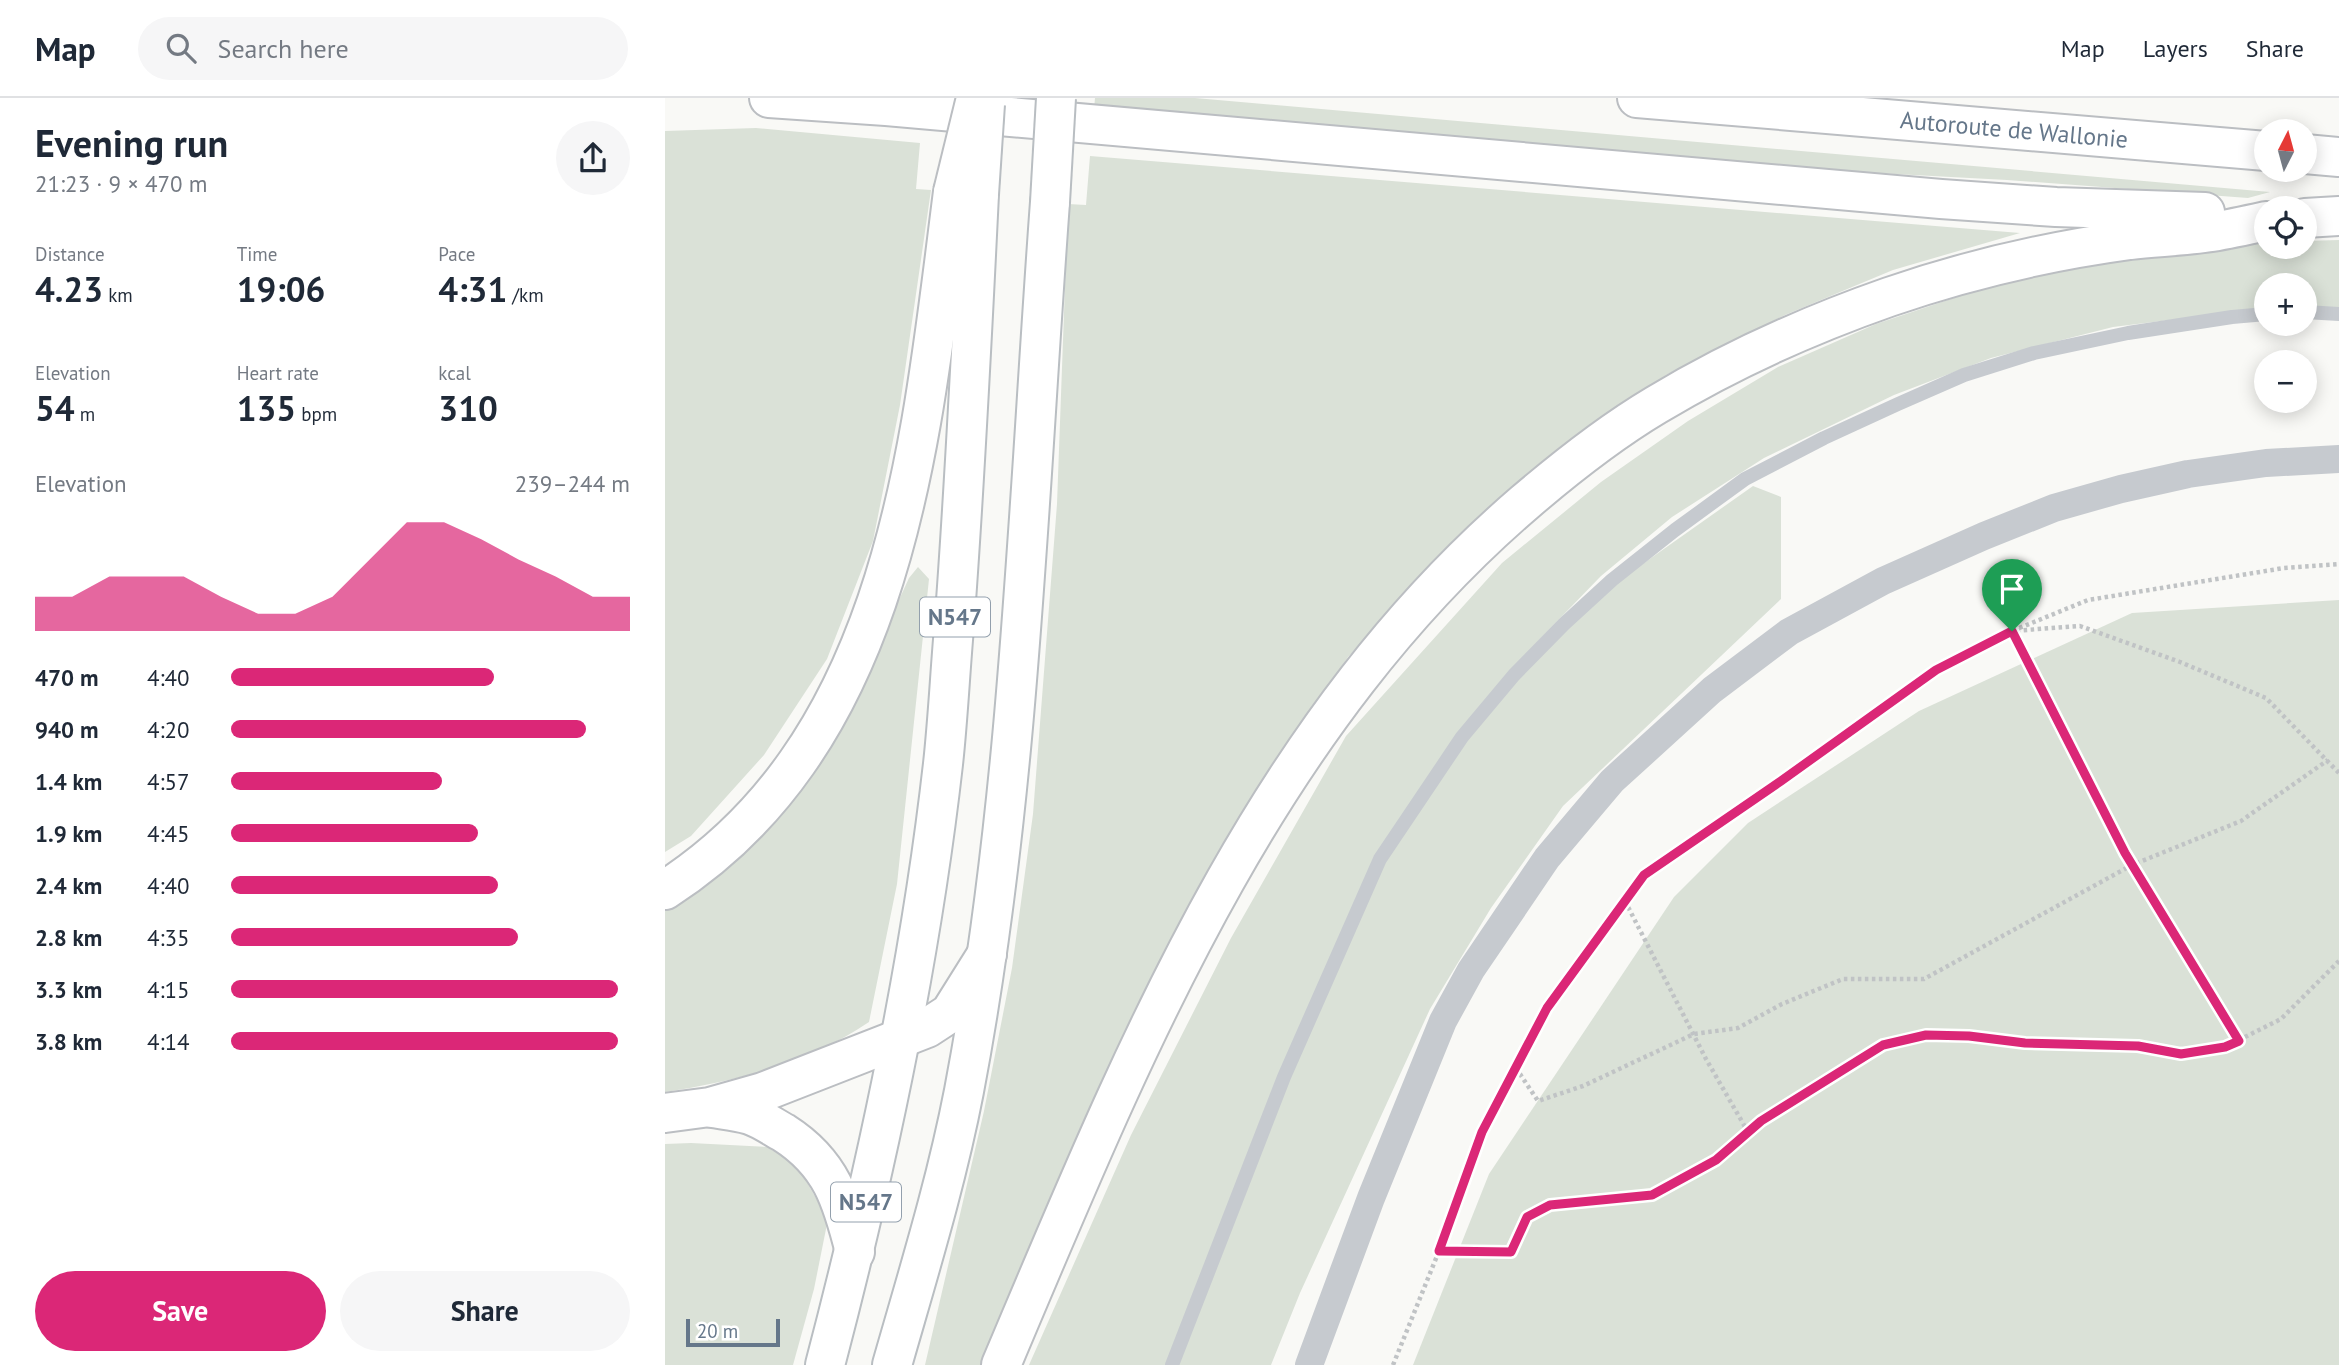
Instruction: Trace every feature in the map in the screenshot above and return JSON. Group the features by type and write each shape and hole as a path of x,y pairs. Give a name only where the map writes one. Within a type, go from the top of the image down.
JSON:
{"main road":[{"path":"769,98 1928,198 2056,207 2227,212 2254,217"},
{"path":"665,890 723,846 758,812 786,777 845,682 870,624 890,565 908,491 966,193 977,98"},
{"name":"N547","path":"825,1365 855,1252 902,1038 925,900 943,763 961,531 966,193 985,98"},
{"name":"N547","path":"892,1365 937,1210 964,1092 987,954 1012,745 1056,98"},
{"name":"Autoroute de Wallonie","path":"1637,98 2254,150"},
{"path":"2317,155 2339,157"},
{"path":"2317,217 2339,216"},
{"path":"1001,1365 1132,1064 1192,939 1235,861 1328,716 1380,649 1459,562 1505,519 1554,478 1653,406 1708,375 1826,322 1890,297 1990,268 2129,240 2210,232 2254,222"},
{"path":"665,1113 710,1107 762,1092 938,1022 950,1013 987,954"},
{"path":"710,1107 750,1115 795,1141 813,1155 832,1181 844,1210 855,1252"}],"street":[{"path":"1309,1365 1376,1185 1444,1021 1471,970 1547,858 1612,781 1702,699 1789,632 1883,581 2054,508 2188,474 2266,463 2339,459"}],"lane":[{"path":"2317,313 2339,314"},
{"path":"1172,1365 1284,1077 1380,859 1462,737 1514,675 1564,624 1612,580 1675,530 1745,480 1824,438 1898,404 1964,375 2035,353 2128,333 2254,315"}],"path":[{"path":"1393,1365 1439,1251 1482,1132 1547,1008 1644,875 1936,670 2012,631 2088,600 2284,568 2339,565"},
{"path":"2012,631 2080,626 2180,662 2266,698 2339,773"},
{"path":"2012,631 2132,865 2239,1041"},
{"path":"1516,1068 1538,1101 1583,1086 1693,1034 1738,1028 1782,1004 1843,979 1924,979 2132,865 2241,821 2328,760"},
{"path":"1625,901 1693,1034 1748,1132"},
{"path":"1439,1251 1511,1252 1527,1217 1550,1205 1652,1195 1716,1160 1761,1121 1883,1045 1926,1035 1969,1036 2025,1043 2138,1046 2181,1054 2225,1047 2281,1019 2339,961"}],"shaded area":[{"path":"1095,98 1195,98 2270,192 2248,198 2007,180 1762,167 1094,109"},
{"path":"756,128 920,143 916,189 931,190 900,405 873,541 827,659 764,755 691,836 665,852 665,131"},
{"path":"1090,156 2020,233 1893,270 1785,315 1666,375 1530,480 1436,563 1348,657 1213,865 1047,1204 981,1365 925,1365 984,1111 1012,968 1033,814 1057,504 1068,204 1086,205"},
{"path":"2339,240 2339,309 2317,308 2317,273 2254,273 2254,309 2113,327 1991,358 1894,395 1764,458 1672,517 1601,576 1537,642 1753,486 1781,497 1781,599 1563,806 1491,908 1430,1009 1300,1293 1271,1365 1029,1365 1131,1135 1231,938 1346,736 1502,563 1601,482 1688,421 1778,367 1876,324 1987,287 2123,258 2254,242 2254,259 2317,259 2317,241"},
{"path":"918,567 929,579 897,884 869,1022 822,1049 771,1068 665,1092 665,908 774,818 842,724 909,578"},
{"path":"2339,600 2339,1365 1413,1365 1489,1174 1674,897 1748,823 1919,711 2132,613"},
{"path":"665,1144 767,1147 797,1165 828,1219 814,1289 793,1365 665,1365"}],"route":[{"path":"2012,631 2125,853 2239,1041 2225,1047 2181,1054 2138,1046 2025,1043 1969,1036 1926,1035 1883,1045 1761,1121 1716,1160 1652,1195 1550,1205 1527,1217 1511,1252 1439,1251 1482,1132 1547,1008 1644,875 1936,670 2012,631"}]}
